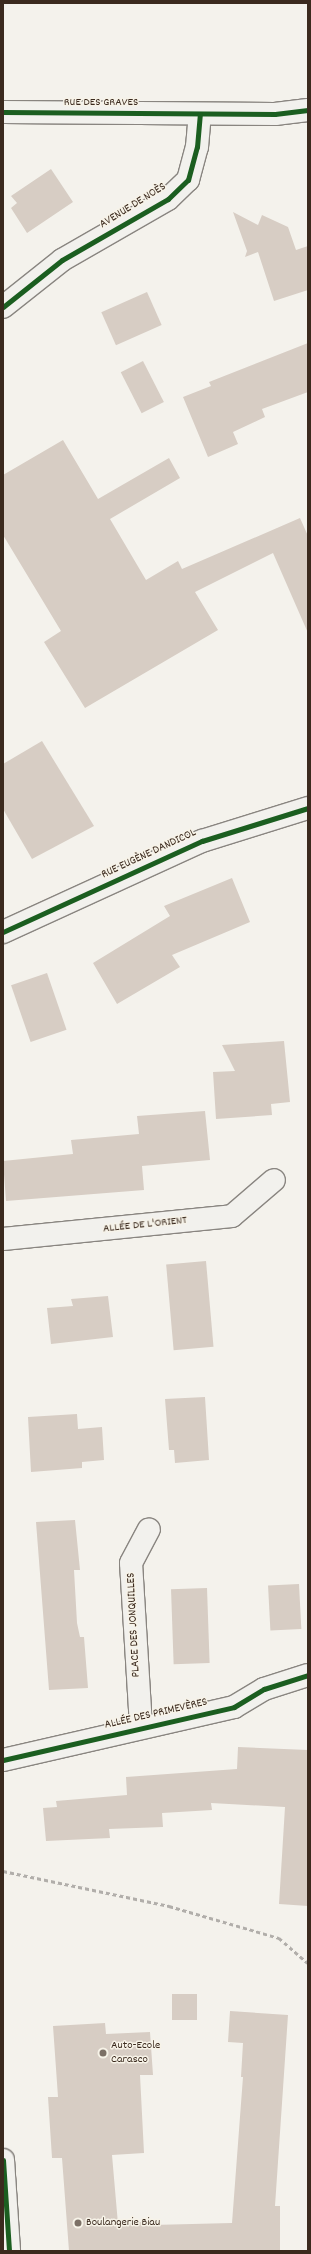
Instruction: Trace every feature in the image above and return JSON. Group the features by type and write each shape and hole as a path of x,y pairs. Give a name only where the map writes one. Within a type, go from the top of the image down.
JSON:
{"street":[{"path":"200,114 275,114 308,110"},
{"name":"RUE DES GRAVES","path":"3,112 200,114"},
{"name":"AVENUE DE NOÈS","path":"3,307 62,260 168,199 188,180 197,147 200,114"},
{"name":"RUE EUGÈNE DANDICOL","path":"3,932 202,841 308,808"},
{"name":"ALLÉE DE L'ORIENT","path":"3,1239 232,1216 274,1180"},
{"name":"PLACE DES JONQUILLES","path":"141,1726 131,1563 149,1529"},
{"name":"ALLÉE DES PRIMEVÈRES","path":"3,1760 141,1726 234,1707 264,1689 308,1675"},
{"path":"3,2160 9,2251"}],"path":[{"path":"3,1871 169,1906 279,1938 308,1963"}],"building":[{"path":"51,169 73,202 27,233 11,208 17,203 11,196"},
{"path":"233,212 258,225 262,215 288,227 296,250 308,246 308,290 274,301 258,252 245,257 247,251"},
{"path":"147,292 162,325 116,345 101,312"},
{"path":"308,343 308,392 262,409 265,417 233,432 238,444 208,457 183,397 211,386 209,382"},
{"path":"143,361 164,402 142,413 121,372"},
{"path":"63,440 98,499 169,458 180,478 110,519 146,580 178,561 182,569 300,518 308,536 308,633 273,553 195,592 218,630 85,708 44,642 61,631 3,535 3,475"},
{"path":"42,741 94,826 32,859 3,809 3,764"},
{"path":"232,878 250,922 172,955 180,967 117,1004 93,963 170,916 164,906"},
{"path":"47,973 67,1030 31,1042 11,985"},
{"path":"284,1041 290,1102 271,1104 272,1115 216,1119 213,1072 235,1071 222,1045"},
{"path":"205,1111 210,1160 142,1166 144,1190 6,1201 3,1161 73,1154 71,1140 139,1134 137,1116"},
{"path":"206,1261 213,1347 174,1350 166,1264"},
{"path":"108,1296 113,1337 51,1344 47,1308 73,1306 71,1299"},
{"path":"205,1397 209,1460 175,1463 174,1450 169,1450 165,1399"},
{"path":"77,1414 78,1429 102,1427 104,1460 82,1462 82,1468 31,1472 28,1417"},
{"path":"75,1520 80,1570 74,1570 77,1623 80,1637 84,1637 88,1688 49,1690 36,1522"},
{"path":"299,1584 301,1629 270,1631 268,1586"},
{"path":"207,1588 210,1663 174,1664 171,1589"},
{"path":"238,1747 308,1750 308,1906 279,1904 285,1807 211,1803 212,1810 162,1813 163,1827 109,1829 110,1838 46,1841 43,1808 57,1807 56,1801 127,1795 126,1777 237,1769"},
{"path":"172,1994 197,1994 197,2020 172,2020"},
{"path":"230,2011 288,2015 275,2206 280,2206 280,2251 69,2251 62,2158 52,2158 48,2097 58,2097 53,2026 105,2023 106,2034 150,2032 153,2075 140,2075 144,2153 112,2155 118,2224 152,2221 152,2225 232,2223 243,2077 241,2077 243,2043 228,2042"}],"cycle path":[{"path":"3,112 275,114 308,110"},
{"path":"3,307 62,260 168,199 188,180 197,147 200,114"},
{"path":"3,932 202,841 308,808"},
{"path":"3,1760 234,1707 264,1689 308,1675"},
{"path":"3,2160 9,2251"}],"place":[{"name":"Auto-Ecole Carasco","path":"103,2053"},
{"name":"Boulangerie Biau","path":"78,2223"}]}
